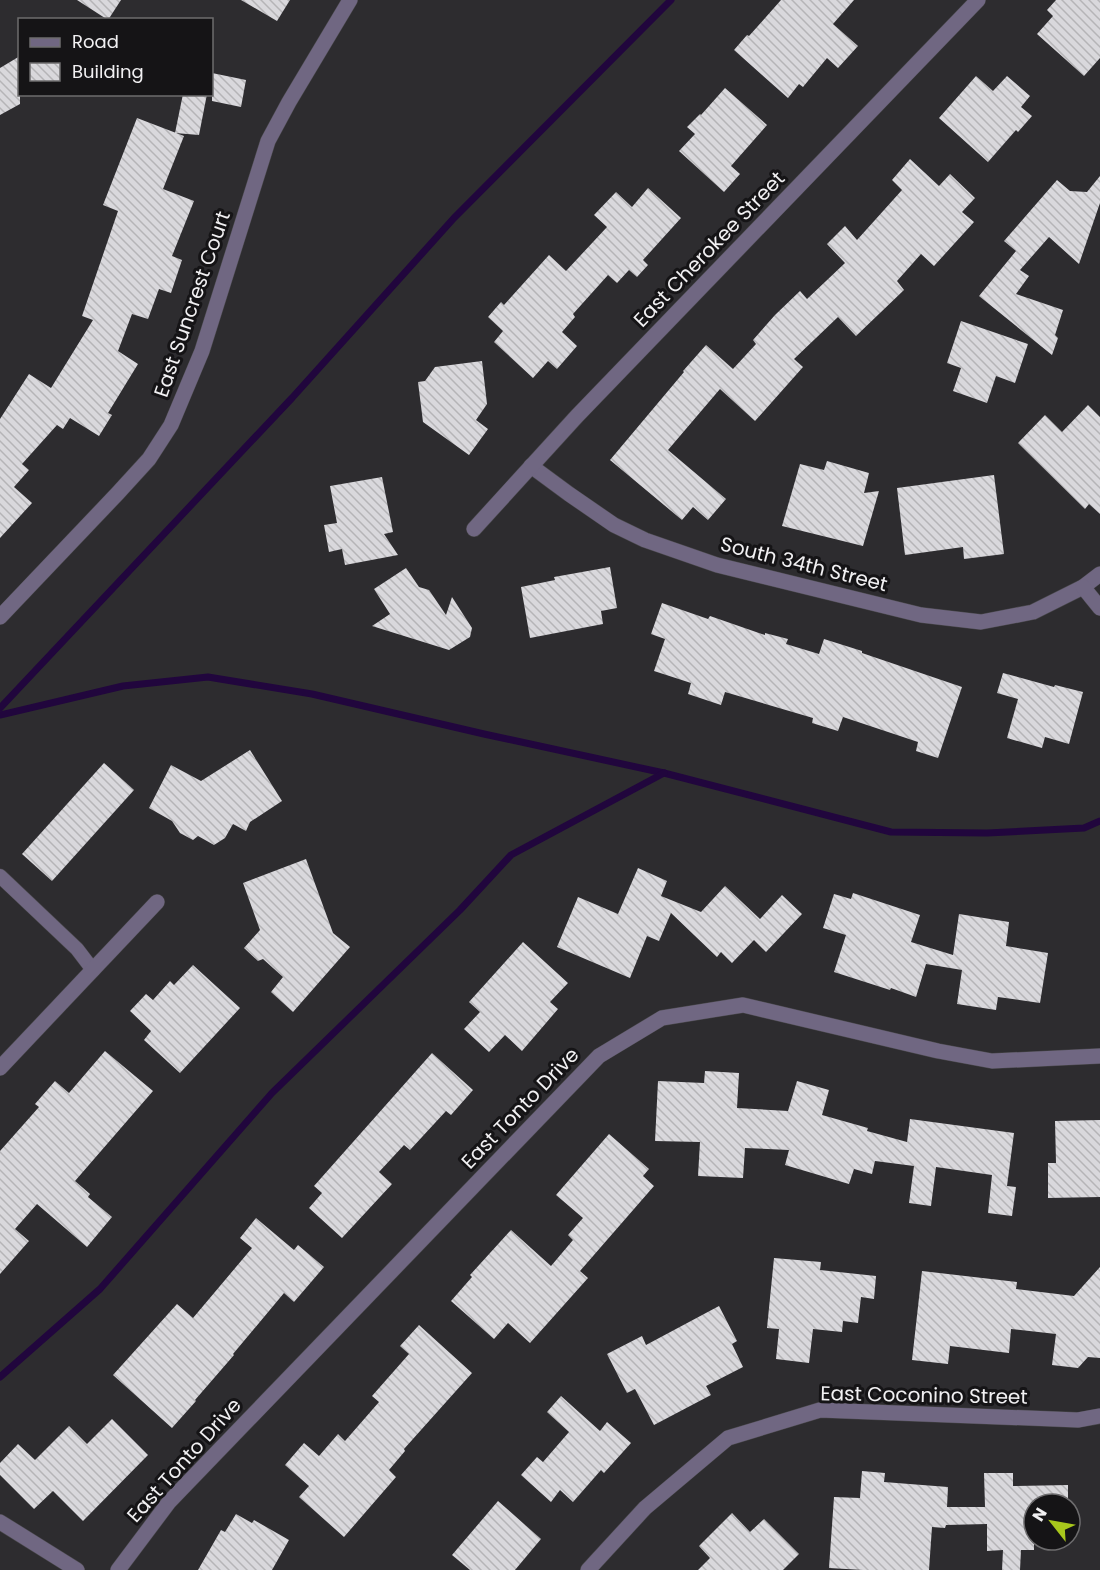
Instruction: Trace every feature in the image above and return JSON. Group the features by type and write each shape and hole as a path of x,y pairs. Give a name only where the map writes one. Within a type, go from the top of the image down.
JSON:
{"street":[{"name":"East Suncrest Court","path":"0,617 149,459 171,424 202,351 268,141 350,0"},
{"name":"East Cherokee Street","path":"474,529 586,407 978,0"},
{"name":"South 34th Street","path":"531,466 614,525 645,540 717,565 921,615 981,622 1033,612 1083,587"},
{"path":"1100,574 1083,587 1100,608"},
{"path":"0,1068 157,902"},
{"name":"East Tonto Drive","path":"118,1570 169,1502 599,1056 662,1018 743,1005 938,1051 992,1061 1100,1056"},
{"name":"East Coconino Street","path":"588,1570 645,1508 728,1438 820,1410 1078,1420 1100,1416"},
{"path":"0,1522 77,1570"}],"lane":[{"path":"0,876 77,949 93,970"}],"building":[{"path":"77,0 121,0 109,18 105,18"},
{"path":"241,0 290,0 277,21"},
{"path":"781,0 854,0 833,24 858,46 838,68 827,58 803,87 799,84 788,98 734,50"},
{"path":"1056,0 1100,0 1100,58 1084,76 1037,34 1053,16 1047,10"},
{"path":"18,57 20,104 0,115 0,68"},
{"path":"213,73 246,80 241,107 212,101"},
{"path":"976,76 993,91 1007,76 1030,96 1021,107 1032,116 1018,132 1016,130 988,162 939,118"},
{"path":"725,88 767,125 731,166 740,174 724,192 679,151 695,134 687,127"},
{"path":"183,96 207,96 199,135 175,133"},
{"path":"137,118 184,136 163,189 194,201 172,256 182,260 171,293 159,289 148,319 132,314 118,351 138,364 108,413 112,415 99,436 70,418 63,429 57,425 22,464 29,470 14,487 32,503 0,538 0,419 29,374 51,388 93,320 82,316 118,211 103,205"},
{"path":"910,159 939,186 950,174 975,198 962,212 974,222 934,266 921,254 897,281 904,290 856,336 838,317 794,359 803,367 755,421 720,389 668,450 726,499 708,520 693,507 682,520 610,460 706,345 733,369 756,344 753,340 800,291 807,299 845,263 827,244 845,226 857,240 902,190 892,180"},
{"path":"1100,176 1100,203 1079,264 1049,237 1020,270 1029,276 1016,294 1063,310 1055,335 1058,338 1052,355 979,296 1016,251 1004,241 1057,180 1070,191 1087,192"},
{"path":"648,188 681,218 643,260 648,265 637,277 629,270 617,283 608,275 573,314 575,317 562,332 577,346 557,369 548,361 533,378 494,342 503,331 488,317 501,302 504,305 549,255 566,271 607,227 594,215 616,192 632,207"},
{"path":"961,321 1028,344 1015,383 996,376 987,403 953,391 961,368 947,363"},
{"path":"482,361 487,404 476,420 488,429 469,455 423,422 418,382 425,381 435,367"},
{"path":"1088,405 1100,417 1100,514 1089,504 1085,509 1018,443 1045,415 1062,432"},
{"path":"827,461 869,473 864,493 879,491 863,546 782,526 800,464 824,470"},
{"path":"994,475 1004,554 964,559 963,547 905,555 897,488"},
{"path":"382,477 393,532 384,534 398,555 345,565 342,549 329,552 324,525 337,523 330,486"},
{"path":"610,567 617,608 601,611 603,624 530,638 521,587 555,580 554,577"},
{"path":"406,568 419,587 429,590 446,615 452,597 472,628 470,637 449,650 372,626 390,614 374,589"},
{"path":"662,603 708,619 710,616 765,635 765,633 788,639 786,644 819,654 824,639 962,687 938,758 916,751 918,742 843,717 838,731 812,723 813,718 725,692 721,705 688,694 691,683 654,671 665,639 651,634"},
{"path":"1003,673 1054,687 1055,685 1083,692 1069,744 1045,737 1042,748 1007,738 1018,699 997,693"},
{"path":"250,750 282,801 250,822 246,831 233,824 225,838 214,845 198,836 193,840 180,833 172,821 149,808 171,765 201,781"},
{"path":"104,763 134,790 52,881 22,854"},
{"path":"306,859 333,933 350,947 293,1012 271,992 283,977 263,959 258,961 244,948 260,930 243,883"},
{"path":"638,868 667,881 661,896 701,912 725,886 760,919 782,895 802,914 766,952 754,940 732,963 721,952 717,957 671,913 659,941 647,936 630,978 557,947 578,897 618,914"},
{"path":"853,893 920,915 911,942 953,955 959,914 1009,922 1006,946 1048,953 1040,1003 998,997 996,1010 957,1004 962,970 926,964 916,997 834,972 846,935 823,928 834,894 851,899"},
{"path":"523,942 568,983 550,1002 558,1009 522,1051 505,1035 489,1052 464,1029 480,1012 469,1002"},
{"path":"193,965 240,1008 180,1073 144,1040 151,1031 130,1011 146,994 153,1000 170,981 174,985"},
{"path":"105,1051 153,1091 75,1181 90,1194 88,1197 112,1217 87,1247 37,1204 15,1229 29,1241 0,1274 0,1151 39,1107 35,1104 55,1081 69,1093"},
{"path":"432,1053 473,1090 451,1115 446,1111 410,1150 404,1145 379,1172 392,1184 342,1238 309,1208 322,1193 314,1186"},
{"path":"705,1071 739,1073 737,1108 788,1111 797,1081 829,1090 822,1115 907,1142 910,1119 1014,1133 1007,1186 1016,1187 1012,1216 988,1213 992,1175 936,1167 931,1206 909,1203 914,1166 875,1161 872,1174 854,1169 849,1184 785,1165 789,1150 745,1148 743,1178 698,1176 700,1142 655,1141 658,1081 704,1083"},
{"path":"1100,1120 1100,1197 1048,1198 1048,1163 1056,1163 1055,1121"},
{"path":"609,1134 649,1169 643,1176 654,1186 580,1271 588,1278 530,1343 508,1323 494,1339 451,1301 472,1277 470,1275 511,1230 551,1266 573,1240 568,1235 583,1218 556,1195"},
{"path":"256,1218 294,1250 298,1245 324,1267 294,1302 284,1293 172,1428 113,1375 177,1304 193,1318 252,1248 240,1238"},
{"path":"774,1258 821,1262 820,1270 876,1276 874,1299 861,1297 858,1323 843,1321 842,1332 813,1329 809,1363 776,1359 779,1329 767,1328"},
{"path":"1100,1267 1100,1358 1088,1357 1078,1368 1052,1365 1056,1334 1011,1329 1009,1353 950,1346 948,1364 912,1360 922,1271 1017,1282 1016,1289 1074,1296"},
{"path":"719,1306 737,1341 732,1344 743,1367 706,1386 711,1395 654,1425 635,1389 627,1393 607,1354 642,1336 646,1345"},
{"path":"419,1325 472,1373 404,1449 405,1451 389,1470 396,1477 344,1537 299,1497 309,1486 285,1465 304,1443 319,1456 338,1434 345,1441 379,1402 372,1396 409,1354 400,1346"},
{"path":"561,1396 600,1431 607,1422 631,1443 604,1473 601,1470 573,1502 560,1490 551,1502 521,1475 537,1457 543,1462 569,1432 547,1412"},
{"path":"112,1419 148,1455 83,1521 53,1491 34,1509 0,1475 0,1463 18,1444 35,1460 69,1426 87,1444"},
{"path":"862,1471 885,1473 884,1482 948,1487 947,1507 985,1507 984,1473 1013,1473 1013,1486 1068,1485 1068,1492 1022,1492 1020,1570 1002,1570 1003,1550 987,1551 987,1524 932,1527 929,1570 829,1568 834,1497 860,1498"},
{"path":"498,1501 541,1539 515,1570 470,1570 452,1555"},
{"path":"732,1513 750,1532 764,1519 799,1554 783,1570 698,1570 710,1558 699,1546"},
{"path":"236,1514 252,1523 254,1520 289,1540 272,1570 198,1570 221,1530 225,1532"}],"waterway":[{"path":"0,708 292,398 454,218 671,0"},
{"path":"0,715 123,686 208,677 312,694 664,773 891,832 987,833 1084,828 1100,821"},
{"path":"0,1377 100,1289 272,1093 460,910 511,855 664,773"}]}
